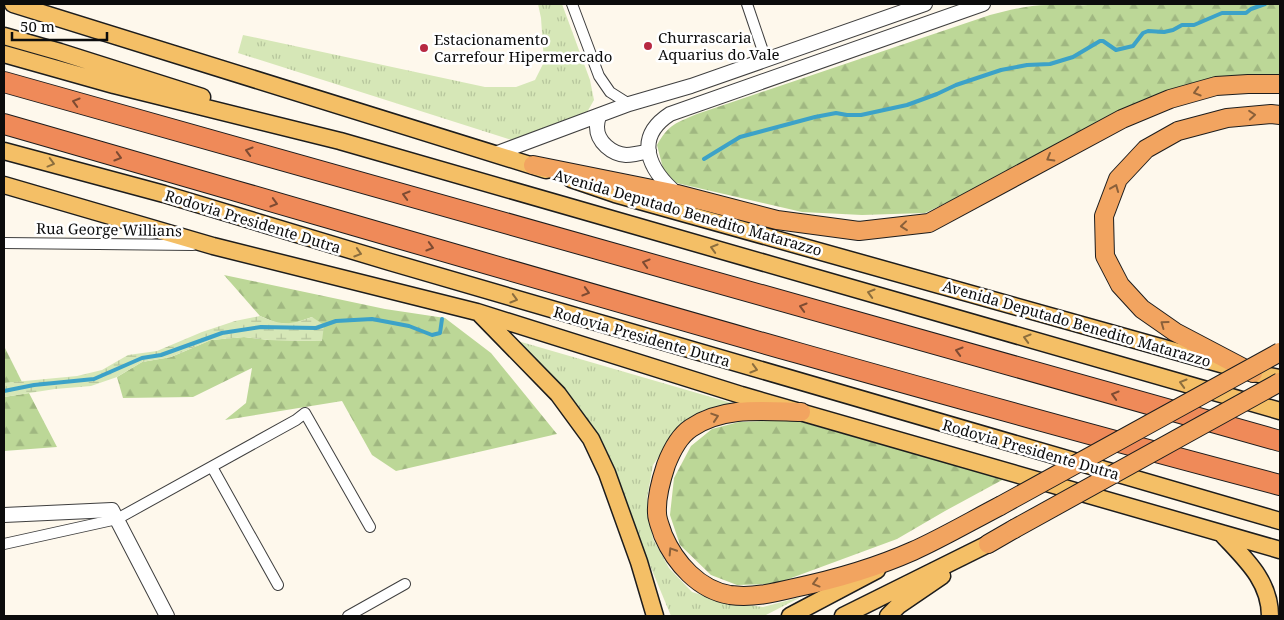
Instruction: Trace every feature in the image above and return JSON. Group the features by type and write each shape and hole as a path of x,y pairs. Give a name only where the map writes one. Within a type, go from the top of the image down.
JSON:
{"highway":[{"path":"4,82 1280,441"},
{"path":"532,165 677,194 777,220 859,231 929,223 1122,119 1170,99 1216,86 1280,84"},
{"path":"1253,373 1175,332 1137,303 1120,285 1105,256 1104,216 1118,179 1146,149 1178,131 1227,118 1271,114 1280,115"},
{"name":"Rodovia Presidente Dutra","path":"4,124 1084,434 1280,485"},
{"path":"801,412 758,410 714,416 691,427 675,446 662,479 657,515 668,545 688,573 699,582 714,590 730,595 765,595 812,584 912,552 1000,506 1280,352"},
{"path":"988,544 1280,380"}],"main road":[{"name":"Avenida Deputado Benedito Matarazzo","path":"13,4 532,165 615,194 1280,380"},
{"path":"4,36 340,140 1280,411"},
{"path":"4,54 114,86 340,140"},
{"name":"Rodovia Presidente Dutra","path":"4,152 164,194 390,262 1280,521"},
{"path":"4,186 213,246 477,312 741,395 1280,550"},
{"path":"477,312 558,394 591,439 610,482 639,562 655,616"},
{"path":"1219,532 1255,569 1270,603 1270,616"},
{"path":"844,616 988,544"},
{"path":"888,616 898,606 988,544"},
{"path":"790,616 912,552"}],"street":[{"path":"572,4 599,76 610,92 629,104"},
{"path":"747,4 766,60"},
{"path":"495,154 629,104 691,86 925,4"},
{"path":"677,194 658,173 649,151 648,143 651,132 658,122 670,114 983,4"},
{"path":"599,116 597,127 599,135 609,149 625,155 649,151"},
{"name":"Rua George Willians","path":"4,243 213,246"},
{"path":"4,544 117,519 296,420 305,413 370,527"},
{"path":"212,466 278,585"},
{"path":"4,515 112,510 167,616"},
{"path":"348,616 405,584"}],"green space":[{"path":"538,4 562,4 590,80 594,100 586,114 515,141 238,53 243,35 485,87 516,87 535,80 544,62 541,18"},
{"path":"1280,4 1280,76 1122,110 1088,127 1008,173 925,213 862,215 802,212 672,182 664,172 657,145 669,128 697,114 990,15 1034,6"},
{"path":"224,275 385,309 445,318 491,353 557,434 396,471 372,455 342,401 225,420 246,403 252,368 193,397 123,398 117,377 142,362 171,357 211,340 244,337 269,340 322,341 312,317 292,324 277,323 260,316"},
{"path":"260,316 280,323 297,322 312,317 324,325 322,341 269,340 244,337 211,340 171,357 142,362 117,377 91,386 55,389 4,397 4,383 77,376 102,370 128,355 157,351 202,332 235,321"},
{"path":"511,339 735,404 703,410 678,429 653,465 647,498 653,539 669,568 692,592 725,602 763,607 801,597 764,616 671,616 596,435"},
{"path":"4,346 22,382 4,383"},
{"path":"29,393 57,447 4,451 4,397"},
{"path":"794,420 1004,479 897,539 775,584 737,585 711,575 680,545 670,515 674,478 691,446 712,429 739,422"}],"waterway":[{"path":"704,159 740,137 815,117 836,113 861,115 907,105 956,85 1001,70 1027,65 1050,64 1073,57 1100,41 1116,50 1133,46 1143,33 1148,31 1164,32 1173,30 1182,25 1194,25 1222,13 1246,13 1265,4"},
{"path":"4,391 34,385 94,379 142,358 161,355 222,333 261,327 316,328 336,321 372,319 409,326 432,335 440,333 442,319"}],"place":[{"name":"Churrascaria Aquarius do Vale","path":"648,46"},
{"name":"Estacionamento Carrefour Hipermercado","path":"424,48"}]}
